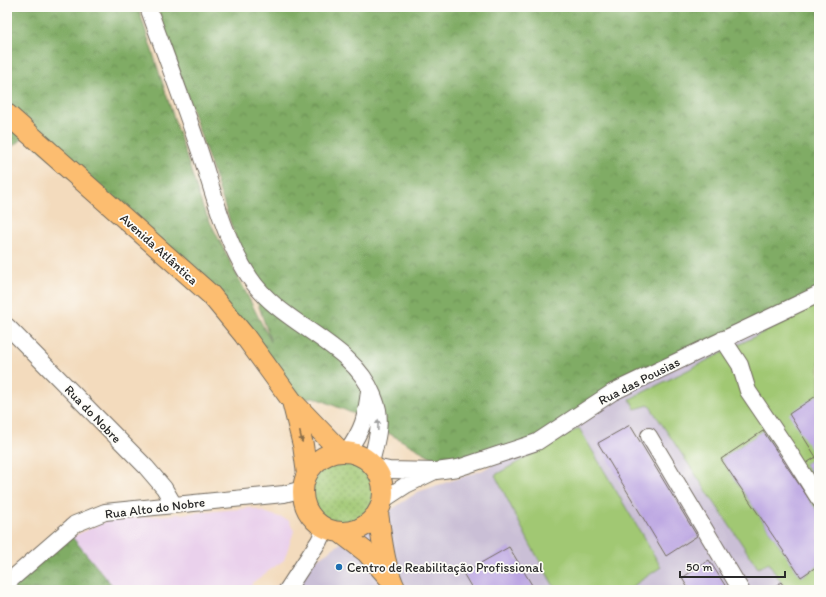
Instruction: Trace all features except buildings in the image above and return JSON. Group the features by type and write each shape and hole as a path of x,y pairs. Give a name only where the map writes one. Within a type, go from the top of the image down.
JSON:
{"main road":[{"name":"Avenida Atlântica","path":"7,114 211,295 244,334 292,401 344,452 360,456 373,465 382,483 380,506 382,543 394,586"},
{"name":"Avenida Atlântica","path":"292,401 303,446 305,482 303,501 308,512 315,522 333,531 366,552 394,586"},
{"path":"305,482 313,465 321,458 331,454 344,452"},
{"path":"333,531 352,532 362,528 371,522 380,506"}],"street":[{"path":"148,7 199,149 230,242 251,279 279,309 340,354 356,368 366,380 378,408 379,422 373,465 389,470 436,471"},
{"name":"Rua das Pousias","path":"436,471 458,468 538,442 613,392 819,294"},
{"name":"Rua do Nobre","path":"7,326 146,467 164,488 174,505"},
{"path":"723,339 740,365 748,392 819,498"},
{"path":"344,452 363,424 367,413 370,387"},
{"path":"649,436 741,590"},
{"path":"380,506 406,485 436,471"},
{"name":"Rua Alto do Nobre","path":"7,583 74,524 105,512 284,494 305,482"},
{"path":"289,589 319,541 333,531"}],"shaded area":[{"path":"819,303 819,590 270,590 418,492 483,470 616,394"},
{"path":"251,508 289,520 294,531 284,560 252,583 251,590 116,590 72,537 108,520"}],"green space":[{"path":"7,7 138,7 203,208 271,342 157,7 819,7 819,294 614,392 537,442 461,461 435,459 354,414 314,397 292,401 244,335 25,136 7,151"},
{"path":"819,294 819,394 816,457 805,464 819,484 819,514 763,431 721,459 801,577 819,565 819,590 786,590 769,563 758,568 649,405 635,409 630,399 790,319 784,310"},
{"path":"579,428 661,567 627,590 556,590 530,544 495,475"},
{"path":"337,461 349,461 365,470 372,480 374,492 372,504 365,514 349,523 337,523 326,518 317,509 312,498 312,486 317,475 326,466"},
{"path":"72,537 116,590 7,590"}],"place":[{"name":"Centro de Reabilitação Profissional","path":"339,567"}]}
